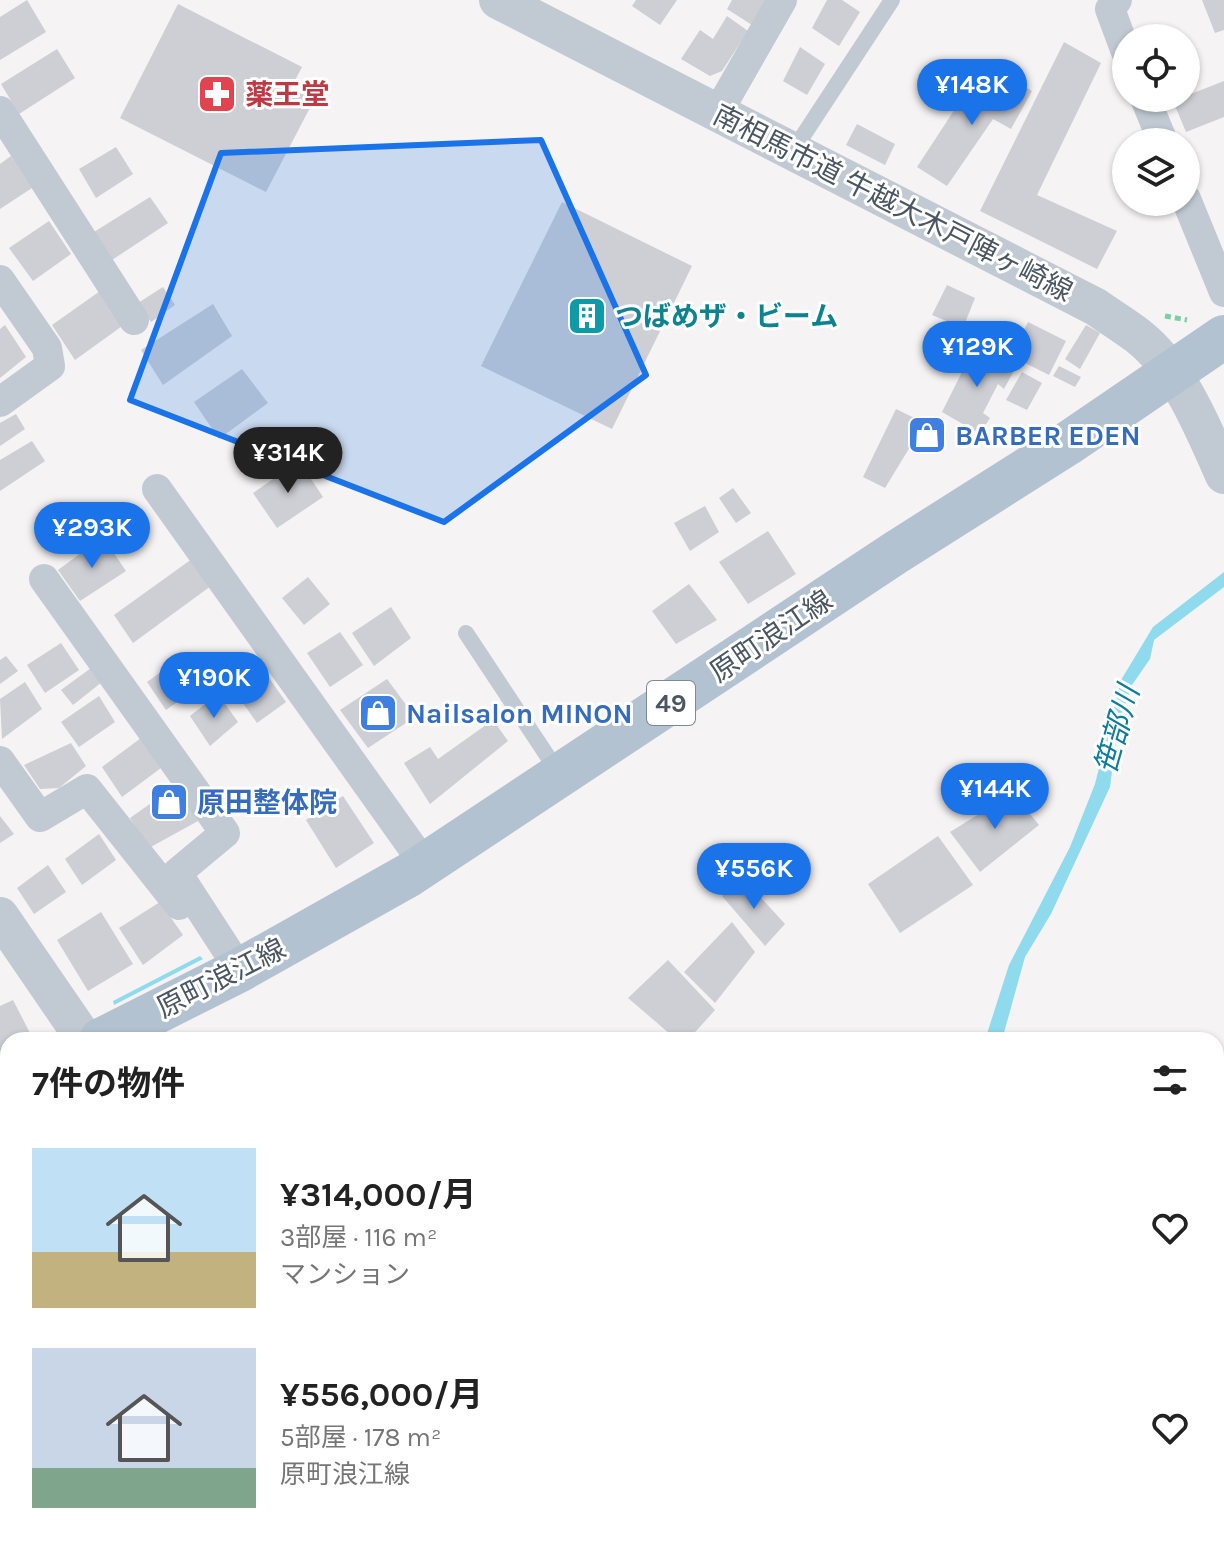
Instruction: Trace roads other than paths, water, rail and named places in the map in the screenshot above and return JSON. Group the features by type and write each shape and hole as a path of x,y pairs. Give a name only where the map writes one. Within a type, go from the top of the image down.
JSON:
{"main road":[{"name":"原町浪江線","path":"117,1032 234,973 425,865 1224,337"}],"street":[{"name":"南相馬市道 牛越大木戸陣ヶ崎線","path":"498,0 553,12 718,112 1096,307 1140,338 1170,373 1197,416 1224,475"},
{"path":"718,112 782,0"},
{"path":"1116,24 1110,9 1117,0"},
{"path":"0,111 134,320"},
{"path":"1193,216 1224,292"},
{"path":"0,280 47,348 50,366 0,402"},
{"path":"157,489 425,865"},
{"path":"44,579 225,833 177,873 234,973"},
{"path":"0,761 40,817 87,789 234,973"},
{"path":"0,916 80,1032"}],"lane":[{"path":"793,151 892,0"},
{"path":"466,633 560,776"}],"water":[{"name":"笹部川","path":"1224,572 1224,587 1154,640 1150,659 1132,685 1118,725 1110,787 1051,914 1025,957 1004,1032 988,1032 1009,965 1070,847 1095,784 1121,680 1153,627"},
{"path":"200,956 203,959 114,1005 113,1001"}],"place":[{"name":"薬王堂","path":"217,94"},
{"name":"つばめザ・ビーム","path":"587,316"},
{"name":"BARBER EDEN","path":"927,435"},
{"name":"Nailsalon MINON","path":"378,713"},
{"name":"原田整体院","path":"169,802"}]}
